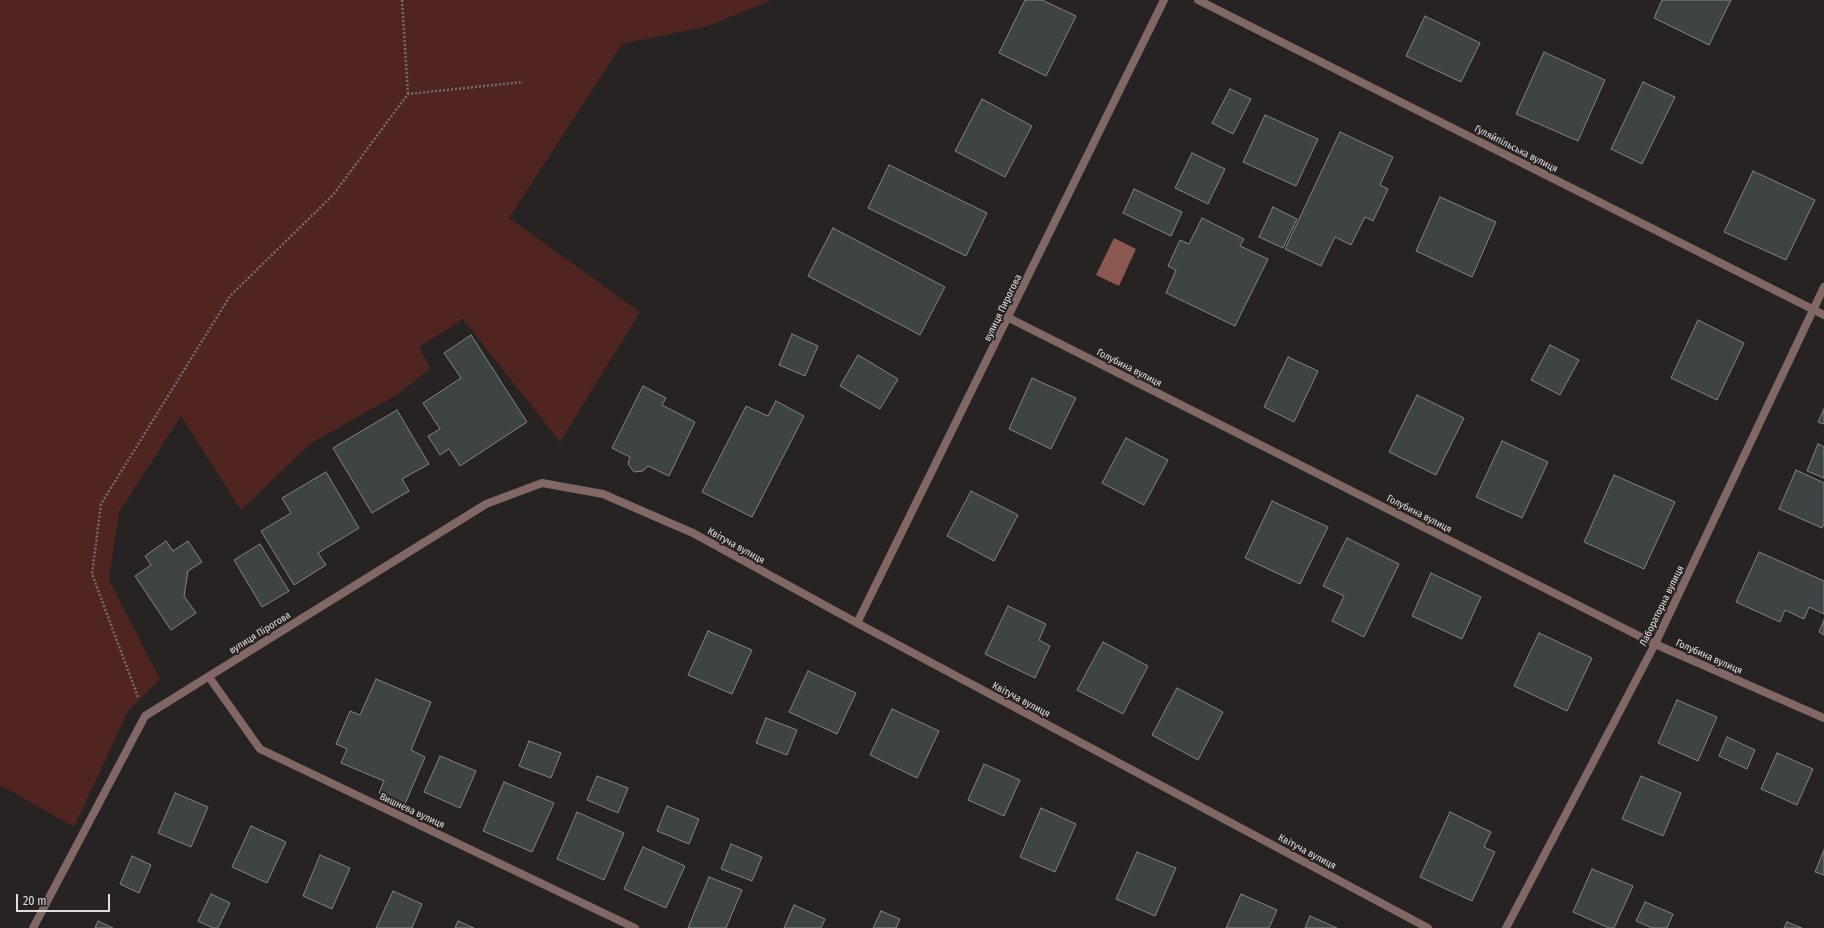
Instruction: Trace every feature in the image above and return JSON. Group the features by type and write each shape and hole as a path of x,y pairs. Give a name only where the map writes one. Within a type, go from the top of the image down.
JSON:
{"street":[{"name":"вулиця Пирогова","path":"857,624 1009,318 1164,0"},
{"name":"Гуляйпільська вулиця","path":"1198,0 1824,315"},
{"name":"Лабораторна вулиця","path":"1506,928 1655,644 1824,287"},
{"name":"Голубина вулиця","path":"1009,318 1655,644 1824,718"},
{"name":"вулиця Пірогова","path":"145,716 486,504 542,483 603,494"},
{"name":"Квітуча вулиця","path":"603,494 693,533 857,624 1428,928"},
{"name":"Вишнева вулиця","path":"209,677 260,750 635,928"},
{"path":"33,928 145,716"}],"path":[{"path":"145,716 92,574 101,504 230,296 333,195 408,94 402,0"},
{"path":"408,94 524,82"}],"shaded area":[{"path":"0,0 772,0 708,26 622,44 509,218 640,312 560,442 463,319 419,347 430,369 395,396 311,443 241,510 181,416 119,512 109,580 160,679 128,711 74,827 0,785"},
{"path":"1114,238 1136,249 1119,286 1096,275"}],"building":[{"path":"1025,0 1042,0 1076,16 1046,76 999,53"},
{"path":"1662,0 1731,0 1709,45 1654,18"},
{"path":"1425,16 1480,43 1461,82 1406,56"},
{"path":"1544,52 1605,80 1578,141 1516,114"},
{"path":"1643,82 1675,97 1642,164 1611,149"},
{"path":"1230,89 1251,99 1233,134 1212,123"},
{"path":"982,99 1032,126 1005,177 955,151"},
{"path":"1265,115 1318,139 1296,186 1243,162"},
{"path":"1340,132 1393,157 1380,185 1388,189 1373,221 1365,217 1351,245 1335,237 1321,266 1285,249"},
{"path":"1192,153 1225,169 1208,204 1175,188"},
{"path":"889,165 987,213 966,256 868,208"},
{"path":"1753,171 1815,200 1786,260 1724,232"},
{"path":"1134,189 1182,212 1171,236 1123,213"},
{"path":"1440,197 1496,222 1472,277 1416,251"},
{"path":"1273,207 1297,219 1283,248 1259,237"},
{"path":"1202,218 1244,239 1240,246 1268,259 1235,326 1166,293 1176,270 1168,266 1180,240 1189,244"},
{"path":"833,228 945,287 920,335 808,276"},
{"path":"1698,320 1744,343 1717,400 1671,378"},
{"path":"792,334 818,346 805,376 779,365"},
{"path":"471,335 527,422 460,466 449,449 440,455 428,436 440,429 423,403 461,378 444,353"},
{"path":"1550,345 1579,360 1560,395 1531,380"},
{"path":"858,355 898,379 880,409 840,386"},
{"path":"1288,357 1318,371 1294,422 1264,407"},
{"path":"1032,378 1076,398 1051,449 1009,429"},
{"path":"643,386 666,398 662,405 695,422 669,476 648,466 643,471 634,472 628,464 630,457 612,448"},
{"path":"1417,395 1464,418 1436,475 1389,452"},
{"path":"776,401 804,416 752,517 702,492 746,406 768,416"},
{"path":"1824,409 1824,424 1818,422"},
{"path":"397,410 429,464 402,479 409,491 372,513 333,448"},
{"path":"1126,438 1168,460 1144,505 1102,483"},
{"path":"1502,441 1548,462 1522,518 1476,497"},
{"path":"1818,444 1824,447 1824,478 1807,471"},
{"path":"1796,470 1824,483 1824,524 1822,528 1779,509"},
{"path":"326,472 359,528 318,553 326,565 294,585 261,531 291,513 282,498"},
{"path":"1614,475 1675,502 1644,569 1584,542"},
{"path":"971,491 1018,515 994,561 947,536"},
{"path":"1272,501 1328,527 1300,584 1245,558"},
{"path":"1347,538 1399,564 1364,637 1332,621 1344,596 1323,586"},
{"path":"166,541 173,551 188,541 202,562 188,571 184,596 196,613 171,630 135,576 151,565 145,556"},
{"path":"260,544 289,591 262,607 234,560"},
{"path":"1759,552 1824,581 1824,614 1809,607 1804,619 1785,610 1780,622 1736,602"},
{"path":"1431,573 1481,597 1462,639 1412,616"},
{"path":"1008,606 1046,624 1039,640 1050,646 1035,678 985,654"},
{"path":"1824,620 1824,635 1819,632"},
{"path":"708,631 752,650 732,694 688,675"},
{"path":"1539,633 1592,658 1567,711 1514,686"},
{"path":"1103,642 1148,666 1123,714 1077,690"},
{"path":"808,671 856,693 837,734 789,712"},
{"path":"376,679 431,702 411,750 425,757 405,804 379,793 384,781 341,763 347,749 336,744 350,711 360,715"},
{"path":"1177,688 1223,712 1198,760 1152,735"},
{"path":"1677,700 1717,717 1698,761 1658,743"},
{"path":"892,709 939,731 917,778 870,755"},
{"path":"766,718 797,730 787,755 756,743"},
{"path":"1727,737 1755,750 1747,769 1719,756"},
{"path":"529,741 561,753 551,778 519,766"},
{"path":"1777,753 1813,769 1797,805 1761,789"},
{"path":"440,756 476,771 460,808 424,792"},
{"path":"984,764 1020,780 1004,816 968,800"},
{"path":"597,776 628,788 618,813 587,800"},
{"path":"1641,776 1681,793 1663,836 1622,819"},
{"path":"504,782 554,803 532,852 483,831"},
{"path":"175,793 208,807 191,847 158,833"},
{"path":"667,806 699,819 689,844 657,831"},
{"path":"1041,808 1076,824 1055,872 1020,857"},
{"path":"577,812 624,833 604,880 557,859"},
{"path":"1450,812 1491,832 1484,847 1495,852 1472,901 1420,877"},
{"path":"251,826 286,842 267,883 232,867"},
{"path":"731,844 762,857 752,881 721,869"},
{"path":"643,847 685,866 666,908 624,889"},
{"path":"1824,850 1824,875 1815,872"},
{"path":"1137,852 1176,868 1155,916 1116,899"},
{"path":"320,855 350,868 332,909 303,896"},
{"path":"132,856 151,865 139,893 120,884"},
{"path":"1592,869 1633,886 1614,928 1609,928 1573,912"},
{"path":"709,877 742,890 726,928 688,928"},
{"path":"393,891 422,904 412,928 376,928"},
{"path":"211,894 230,903 218,928 213,928 198,921"},
{"path":"1241,894 1277,910 1269,928 1226,928"},
{"path":"1645,902 1673,914 1667,928 1652,928 1636,921"},
{"path":"794,905 825,919 821,928 784,928"},
{"path":"881,911 900,919 896,928 873,928"},
{"path":"1310,916 1337,928 1305,928"},
{"path":"98,921 113,928 95,928"},
{"path":"458,921 474,928 455,928"},
{"path":"1787,922 1802,928 1784,928"}]}
